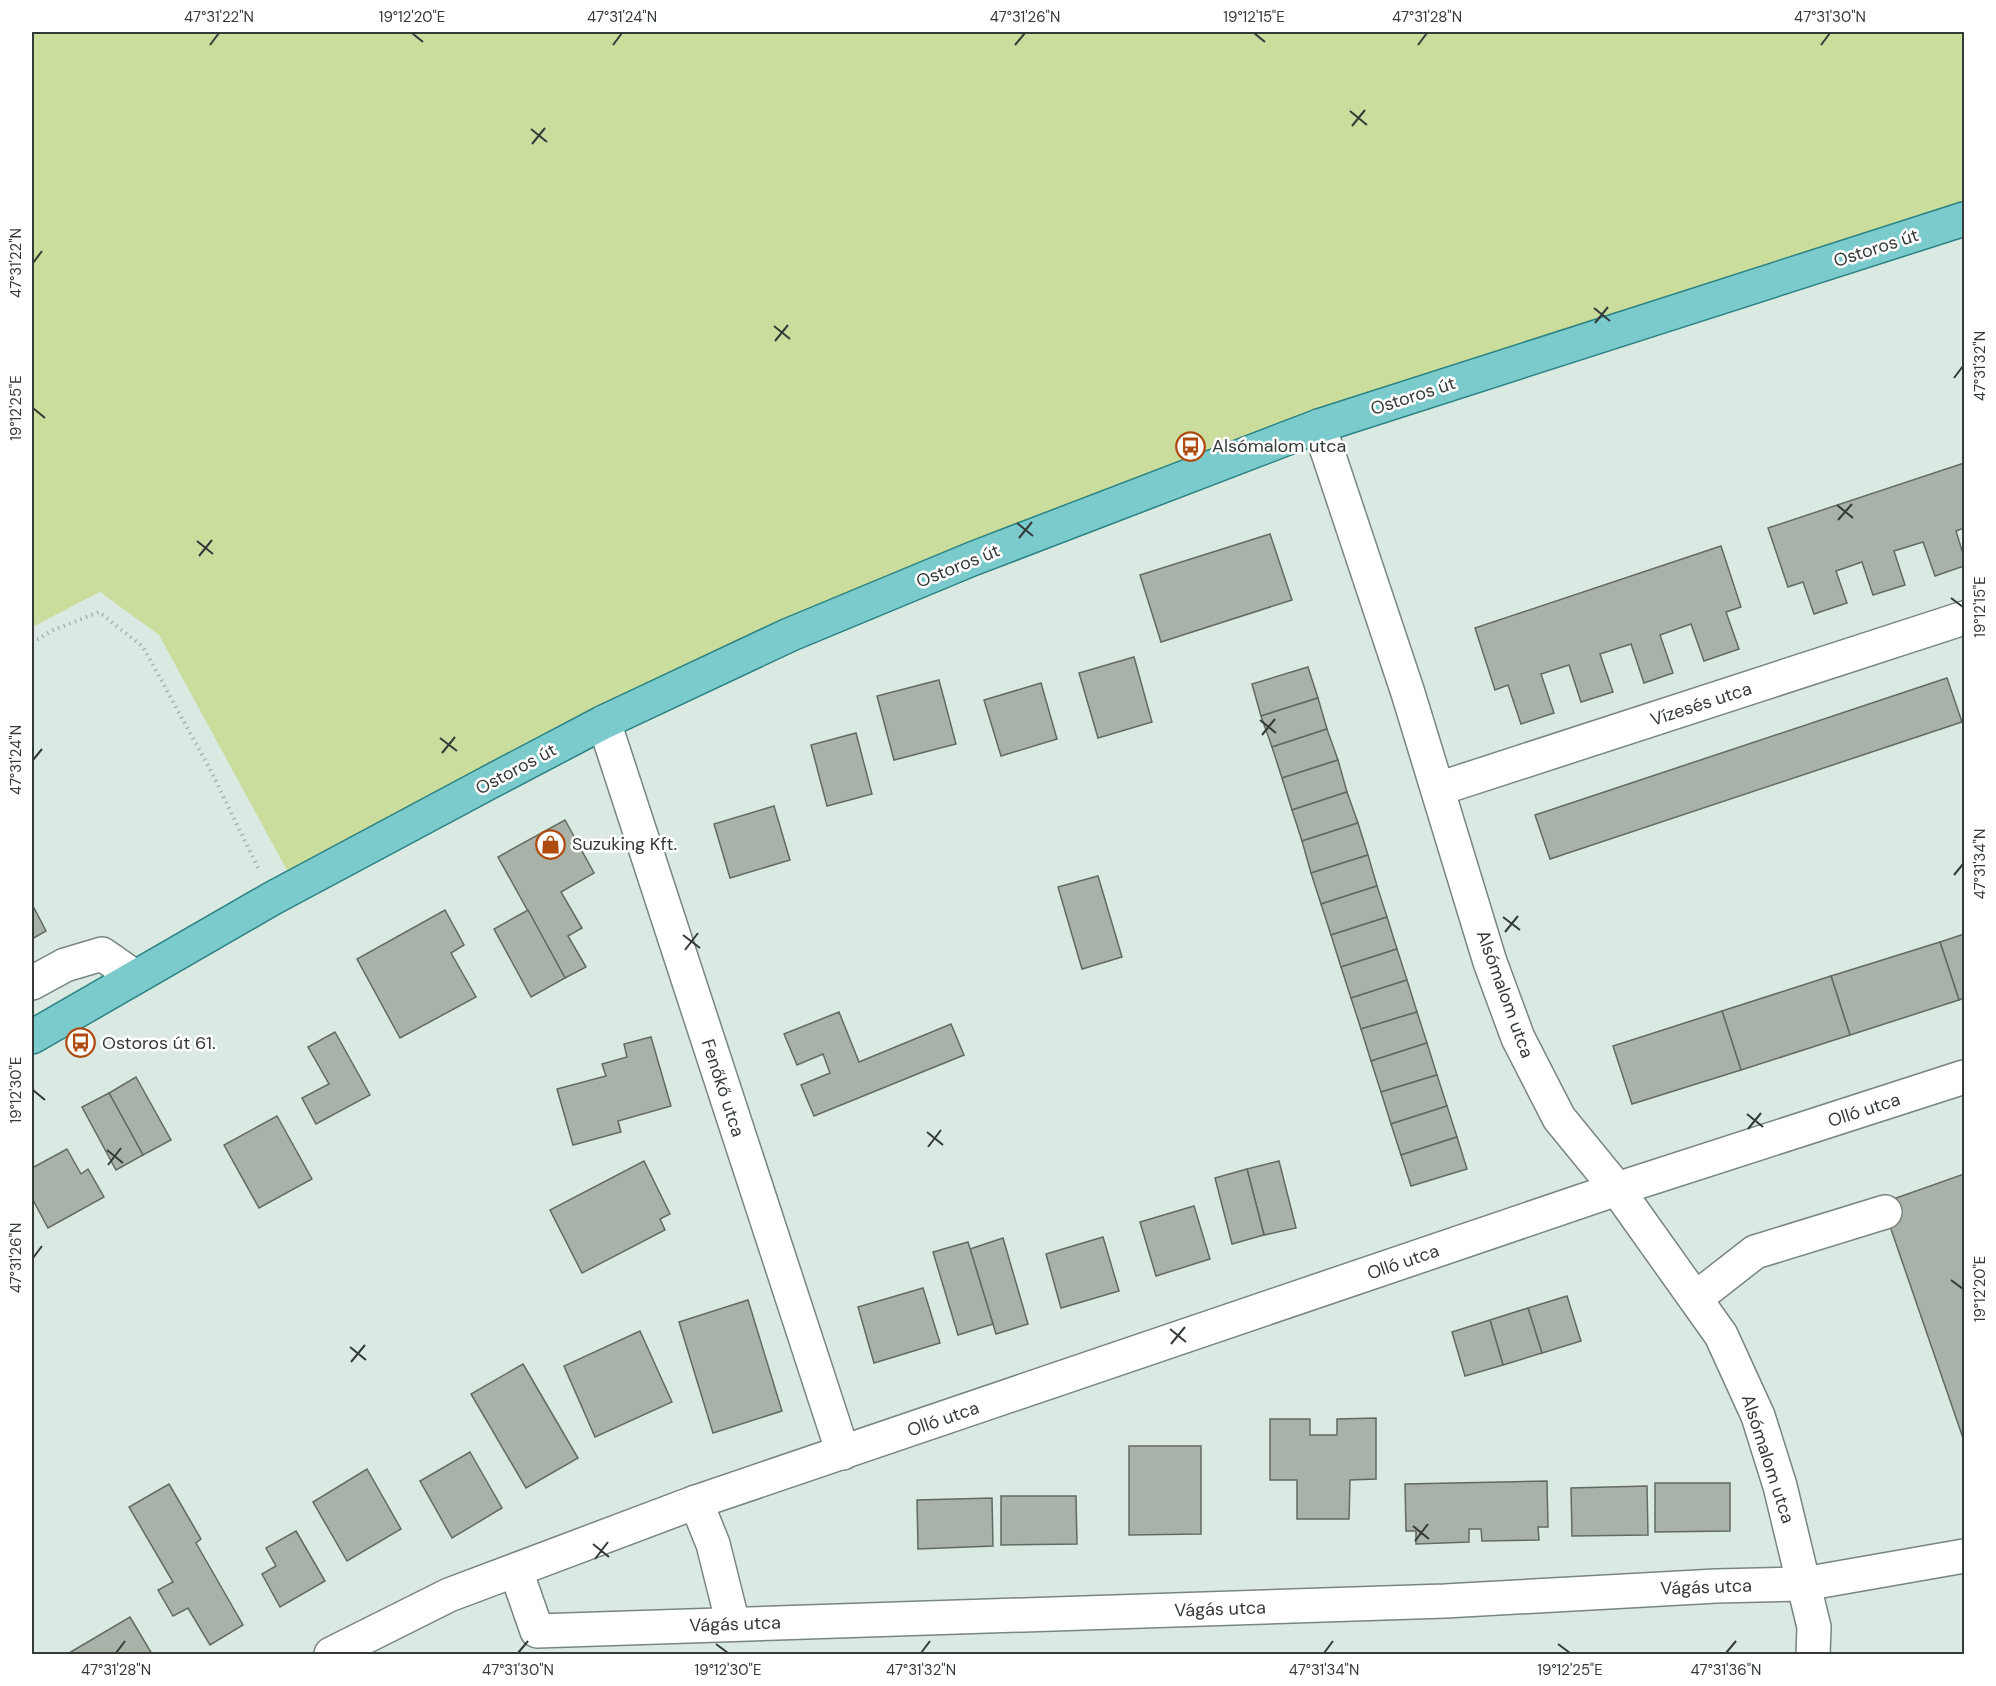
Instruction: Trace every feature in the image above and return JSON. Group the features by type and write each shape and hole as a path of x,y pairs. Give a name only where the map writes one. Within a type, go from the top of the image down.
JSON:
{"main road":[{"name":"Ostoros út","path":"32,1037 273,898 604,722 789,636 972,559 1319,426 1965,219"}],"street":[{"name":"Alsómalom utca","path":"1319,426 1438,789 1490,962 1518,1038 1559,1118 1617,1189 1721,1335 1758,1416 1780,1486 1814,1628 1814,1654"},
{"name":"Vízesés utca","path":"1438,789 1965,618"},
{"name":"Fenőkő utca","path":"604,722 843,1453"},
{"path":"32,983 65,965 102,954 135,977"},
{"name":"Olló utca","path":"843,1453 1617,1189 1965,1077"},
{"path":"1696,1298 1755,1252 1885,1212"},
{"path":"331,1654 449,1595 696,1502 843,1453"},
{"path":"696,1502 713,1544 734,1624"},
{"name":"Vágás utca","path":"516,1571 537,1631 1433,1602 1716,1586 1804,1584 1965,1556"}],"path":[{"path":"32,643 51,631 99,612 143,647 210,771 273,898"}],"green space":[{"path":"32,32 1964,32 1964,204 1316,412 289,874 159,635 100,592 32,627"}],"building":[{"path":"1964,463 1964,528 1956,531 1964,557 1964,566 1935,576 1923,542 1894,551 1905,585 1873,595 1862,562 1836,571 1847,603 1814,614 1803,582 1788,587 1768,528"},
{"path":"1270,534 1292,600 1161,642 1140,575"},
{"path":"1721,546 1741,607 1726,612 1739,649 1704,661 1691,624 1660,635 1673,673 1644,683 1631,644 1600,654 1613,692 1581,702 1569,665 1541,674 1554,713 1521,724 1508,685 1495,690 1475,628"},
{"path":"1134,657 1152,722 1098,738 1079,673"},
{"path":"1308,667 1318,698 1261,716 1252,684"},
{"path":"1947,678 1962,722 1550,859 1535,815"},
{"path":"939,680 956,744 894,760 877,696"},
{"path":"1041,683 1057,739 1001,756 984,700"},
{"path":"1318,698 1327,729 1272,747 1261,716"},
{"path":"1327,729 1338,760 1282,778 1272,747"},
{"path":"856,733 872,794 827,806 811,745"},
{"path":"1338,760 1347,792 1292,810 1282,778"},
{"path":"1347,792 1358,823 1302,841 1292,810"},
{"path":"774,806 790,860 730,878 714,824"},
{"path":"565,820 594,873 561,892 582,928 568,936 586,967 565,978 498,857"},
{"path":"1358,823 1368,855 1311,873 1302,841"},
{"path":"1368,855 1377,886 1321,904 1311,873"},
{"path":"1098,876 1122,957 1082,969 1058,887"},
{"path":"1377,886 1387,917 1331,935 1321,904"},
{"path":"32,904 46,931 32,939"},
{"path":"445,910 464,945 451,953 476,997 400,1038 357,959"},
{"path":"528,910 565,978 531,997 494,929"},
{"path":"1387,917 1397,949 1341,967 1331,935"},
{"path":"1964,934 1964,998 1959,1000 1940,942"},
{"path":"1940,942 1959,1000 1850,1035 1831,976"},
{"path":"1397,949 1407,980 1351,998 1341,967"},
{"path":"1831,976 1850,1035 1741,1070 1722,1011"},
{"path":"1407,980 1417,1012 1361,1029 1351,998"},
{"path":"1722,1011 1741,1070 1632,1104 1613,1046"},
{"path":"839,1012 859,1062 951,1024 964,1055 814,1116 801,1085 830,1073 823,1054 797,1065 784,1034"},
{"path":"1417,1012 1427,1043 1371,1061 1361,1029"},
{"path":"335,1032 370,1095 316,1124 302,1098 329,1084 308,1047"},
{"path":"651,1037 671,1106 618,1121 621,1132 573,1145 557,1089 606,1076 602,1064 627,1057 624,1044"},
{"path":"1427,1043 1437,1075 1381,1092 1371,1061"},
{"path":"1437,1075 1447,1106 1391,1124 1381,1092"},
{"path":"136,1077 171,1140 143,1155 109,1093"},
{"path":"109,1093 143,1155 116,1170 82,1107"},
{"path":"1447,1106 1457,1137 1401,1155 1391,1124"},
{"path":"277,1116 312,1179 259,1208 224,1145"},
{"path":"1457,1137 1467,1169 1411,1186 1401,1155"},
{"path":"67,1149 81,1174 88,1169 104,1197 48,1228 32,1198 32,1168"},
{"path":"644,1161 670,1214 660,1219 665,1230 582,1273 550,1210"},
{"path":"1279,1161 1296,1228 1264,1235 1247,1169"},
{"path":"1247,1169 1264,1235 1232,1244 1215,1178"},
{"path":"1964,1174 1964,1441 1882,1203"},
{"path":"1194,1206 1210,1259 1156,1276 1140,1222"},
{"path":"1103,1237 1119,1291 1061,1308 1046,1254"},
{"path":"1003,1238 1028,1324 996,1334 970,1249"},
{"path":"968,1242 993,1324 958,1335 933,1252"},
{"path":"923,1288 940,1343 874,1363 858,1307"},
{"path":"1567,1296 1581,1341 1542,1353 1528,1308"},
{"path":"748,1300 782,1411 713,1433 679,1322"},
{"path":"1528,1308 1542,1353 1503,1365 1490,1320"},
{"path":"1490,1320 1503,1365 1465,1376 1452,1332"},
{"path":"640,1331 672,1402 595,1437 564,1366"},
{"path":"523,1364 578,1458 526,1488 471,1394"},
{"path":"1376,1418 1376,1479 1350,1480 1349,1519 1297,1519 1297,1480 1270,1480 1270,1419 1310,1419 1310,1435 1337,1435 1337,1419"},
{"path":"1129,1446 1201,1446 1201,1534 1129,1535"},
{"path":"470,1452 502,1508 452,1538 420,1481"},
{"path":"367,1469 401,1529 347,1561 313,1502"},
{"path":"1547,1481 1548,1527 1538,1527 1539,1540 1482,1541 1481,1529 1469,1529 1469,1542 1416,1544 1416,1531 1406,1531 1405,1484"},
{"path":"1655,1483 1730,1483 1730,1531 1655,1532"},
{"path":"169,1484 201,1539 196,1543 243,1625 210,1645 188,1608 173,1616 158,1590 173,1582 129,1507"},
{"path":"1647,1486 1648,1535 1572,1536 1571,1488"},
{"path":"1001,1496 1076,1496 1077,1544 1001,1545"},
{"path":"992,1498 993,1546 918,1549 917,1500"},
{"path":"296,1531 325,1581 280,1607 262,1574 276,1566 266,1548"},
{"path":"130,1617 152,1654 69,1654 69,1653"}],"place":[{"name":"Alsómalom utca","path":"1191,446"},
{"name":"Suzuking Kft.","path":"551,844"},
{"name":"Ostoros út 61.","path":"81,1043"}]}
